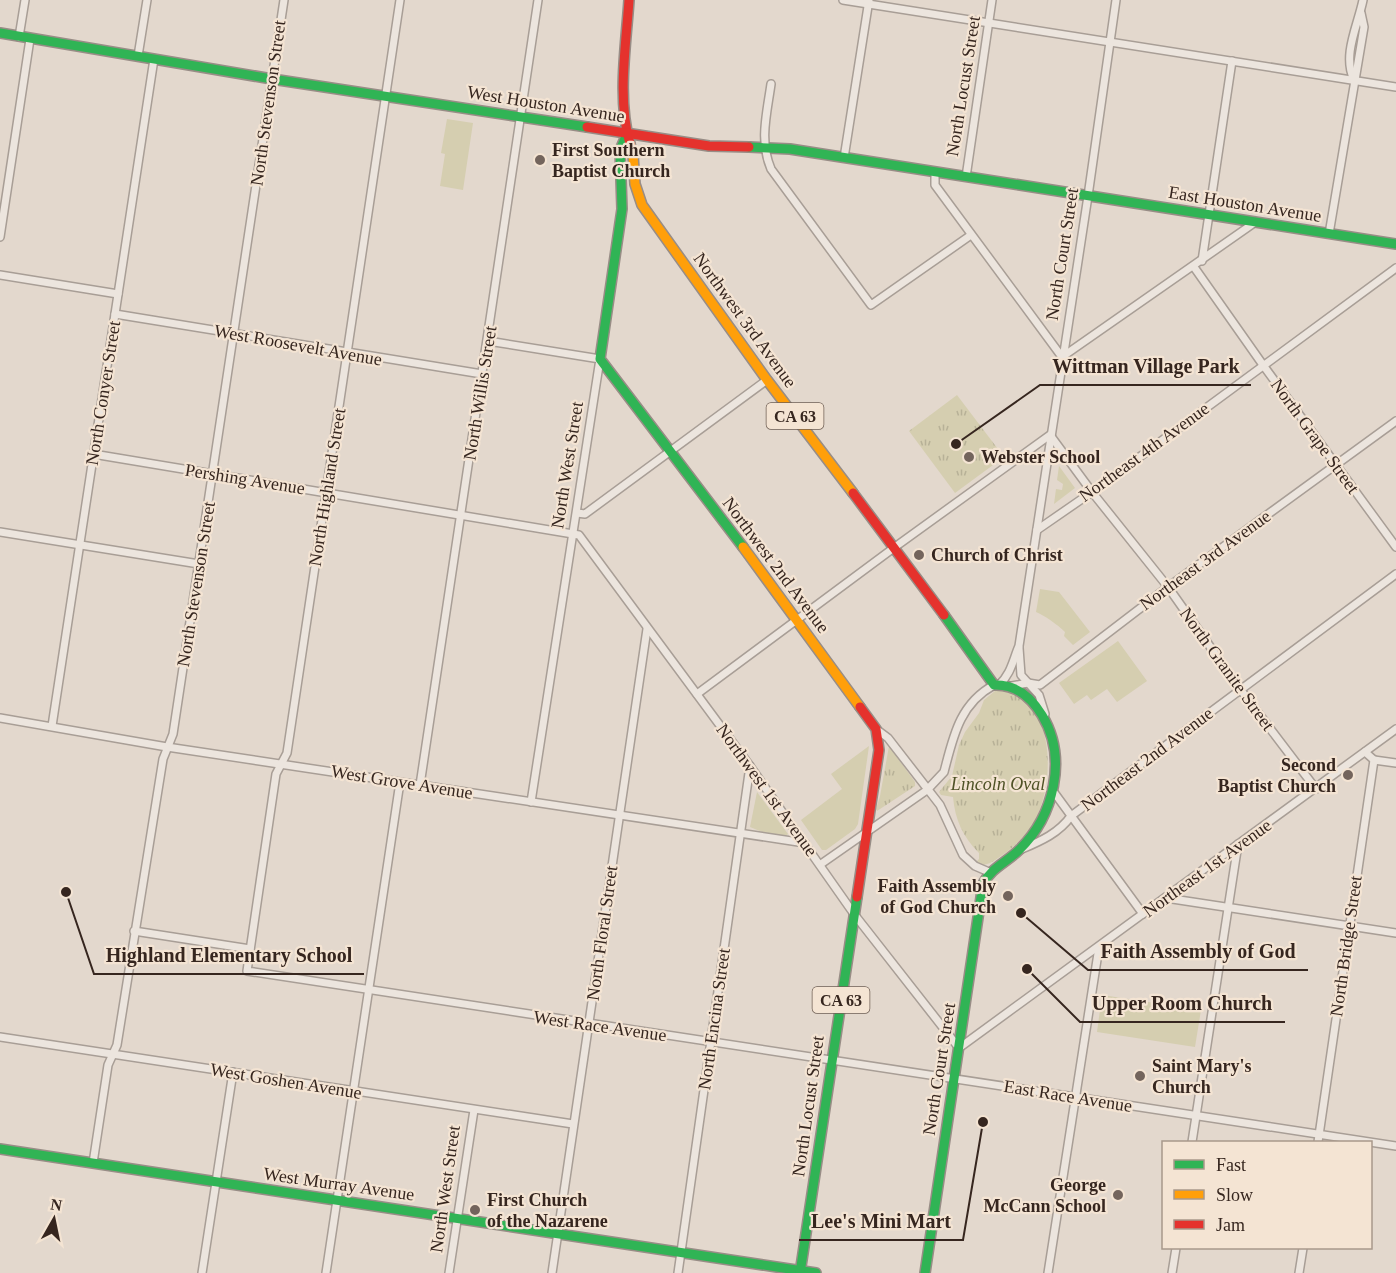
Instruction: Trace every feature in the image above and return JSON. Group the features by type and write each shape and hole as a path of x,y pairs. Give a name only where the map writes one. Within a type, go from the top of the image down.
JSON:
{"main road":[{"name":"CA 63","path":"627,134 624,81 629,0"},
{"name":"West Houston Avenue","path":"0,33 272,79 627,134 709,146 790,149 1088,196"},
{"name":"Northwest 3rd Avenue","path":"627,134 633,154 635,184 642,205 767,380 997,685"},
{"name":"North West Street","path":"600,359 622,208 620,150 627,134"},
{"name":"East Houston Avenue","path":"1088,196 1396,244"},
{"path":"622,208 632,201 642,205"},
{"name":"Northwest 2nd Avenue","path":"600,359 798,620 876,729"},
{"path":"989,872 1018,850 1040,824 1053,790 1056,764 1053,740 1038,708 1030,699 1011,687 997,685"},
{"name":"North Locust Street","path":"800,1272 879,750 876,729"},
{"name":"North Court Street","path":"925,1273 981,895 989,872"},
{"name":"West Murray Avenue","path":"0,1149 816,1273"}],"street":[{"path":"19,37 25,0"},
{"path":"138,56 147,0"},
{"name":"North Stevenson Street","path":"93,1163 108,1065 117,1045 163,759 173,734 284,0"},
{"name":"North Highland Street","path":"247,971 276,774 286,753 400,0"},
{"name":"North Willis Street","path":"420,785 538,0"},
{"path":"843,0 869,2 1396,87"},
{"name":"North Locust Street","path":"966,177 992,0"},
{"name":"North Court Street","path":"997,685 1009,674 1012,660 1019,646 1116,0"},
{"path":"1329,234 1354,80 1349,69 1355,25 1363,0"},
{"path":"844,158 869,2"},
{"path":"0,237 30,39"},
{"name":"North Conyer Street","path":"52,726 154,59"},
{"path":"1202,261 1232,61"},
{"path":"771,84 764,133 765,148 771,169 871,305 971,235"},
{"path":"935,172 935,185 1062,357 1254,223"},
{"name":"North Grape Street","path":"1194,267 1396,547"},
{"name":"Northeast 4th Avenue","path":"1037,530 1396,268"},
{"path":"0,275 118,294"},
{"name":"West Roosevelt Avenue","path":"115,314 482,374"},
{"path":"488,341 600,359"},
{"name":"North West Street","path":"531,802 600,359"},
{"path":"577,513 585,514 767,380"},
{"name":"Northeast 3rd Avenue","path":"1040,685 1168,587 1396,421"},
{"path":"697,694 1050,435"},
{"name":"North Granite Street","path":"1050,435 1168,587 1240,689 1316,789"},
{"name":"Pershing Avenue","path":"93,454 573,534"},
{"path":"0,532 199,564"},
{"name":"Northwest 1st Avenue","path":"573,534 579,535 750,766 854,914 959,1048"},
{"name":"Northeast 2nd Avenue","path":"1018,850 1043,840 1064,825 1071,816 1396,574"},
{"name":"North Floral Street","path":"552,1273 647,629"},
{"path":"1019,646 1021,675 1039,695"},
{"path":"1011,687 1028,683 1040,685 1039,695 1047,724"},
{"path":"821,864 927,790 944,772 953,733 958,723 978,697 997,685"},
{"name":"West Grove Avenue","path":"0,718 167,747 805,843"},
{"name":"Northwest 2nd Avenue","path":"876,729 888,738 927,790"},
{"name":"Northeast 1st Avenue","path":"959,1048 1396,729"},
{"path":"1365,752 1374,760 1396,763"},
{"name":"North Bridge Street","path":"1318,1139 1374,760"},
{"name":"North Encina Street","path":"678,1273 750,766"},
{"path":"326,1273 400,782"},
{"path":"927,790 939,805 963,855 979,869 989,872"},
{"path":"1053,790 1143,914"},
{"path":"1192,1141 1238,844"},
{"path":"1166,898 1396,933"},
{"path":"134,931 249,949"},
{"path":"1048,1273 1099,947"},
{"name":"West Race Avenue","path":"247,971 954,1079"},
{"name":"West Goshen Avenue","path":"0,1036 573,1124"},
{"path":"202,1273 233,1072"},
{"name":"East Race Avenue","path":"954,1079 1196,1116 1318,1139 1340,1141"},
{"name":"North West Street","path":"449,1273 474,1110"},
{"name":"East Race Avenue","path":"1372,1144 1396,1146"},
{"path":"1172,1273 1176,1249"},
{"path":"1299,1273 1303,1249"}],"green space":[{"path":"447,119 473,123 463,190 440,186 445,154 441,153"},
{"path":"957,395 1004,457 955,493 909,431"},
{"path":"1059,466 1075,488 1054,504 1056,489 1062,490 1063,484 1057,480"},
{"path":"1040,589 1059,592 1090,632 1073,645 1064,636 1065,632 1062,629 1036,612"},
{"path":"1118,641 1147,681 1117,702 1107,689 1091,700 1087,695 1074,704 1059,683"},
{"name":"Lincoln Oval","path":"1001,690 1019,697 1033,709 1042,725 1048,765 1046,786 1042,805 1029,830 1007,852 983,865 976,862 979,859 979,853 968,841 961,828 953,797 941,795 939,792 952,776 959,745 965,732 979,713 984,700 995,691"},
{"path":"869,746 858,824 855,829 826,850 822,850 801,820 842,789 831,774"},
{"path":"889,746 915,782 915,786 877,811 876,809"},
{"path":"757,792 788,834 784,838 750,827"},
{"path":"1102,995 1201,1010 1195,1047 1097,1032"}],"traffic: fast":[{"path":"0,33 272,79 587,127"},
{"path":"627,134 620,150 622,209 600,359 743,547"},
{"path":"749,147 790,149 1396,244"},
{"path":"925,1273 983,884 995,869 1019,850 1041,821 1049,804 1055,768 1050,732 1038,709 1028,697 1016,689 994,685 944,615"},
{"path":"800,1273 857,897"},
{"path":"0,1149 816,1273"}],"traffic: slow":[{"path":"630,144 635,184 642,205 767,380 853,493"},
{"path":"743,547 860,707"}],"traffic: jam":[{"path":"629,0 623,91 630,144"},
{"path":"587,127 709,146 749,147"},
{"path":"853,493 944,615"},
{"path":"857,897 879,750 876,729 860,707"}],"place":[{"name":"First Southern Baptist Church","path":"540,160"},
{"name":"Wittman Village Park","path":"956,444"},
{"name":"Webster School","path":"969,457"},
{"name":"Church of Christ","path":"919,555"},
{"name":"Second Baptist Church","path":"1348,775"},
{"name":"Highland Elementary School","path":"66,892"},
{"name":"Faith Assembly of God Church","path":"1008,896"},
{"name":"Faith Assembly of God","path":"1021,913"},
{"name":"Upper Room Church","path":"1027,969"},
{"name":"Saint Mary's Church","path":"1140,1076"},
{"name":"Lee's Mini Mart","path":"983,1122"},
{"name":"George McCann School","path":"1118,1195"},
{"name":"First Church of the Nazarene","path":"475,1210"}]}
